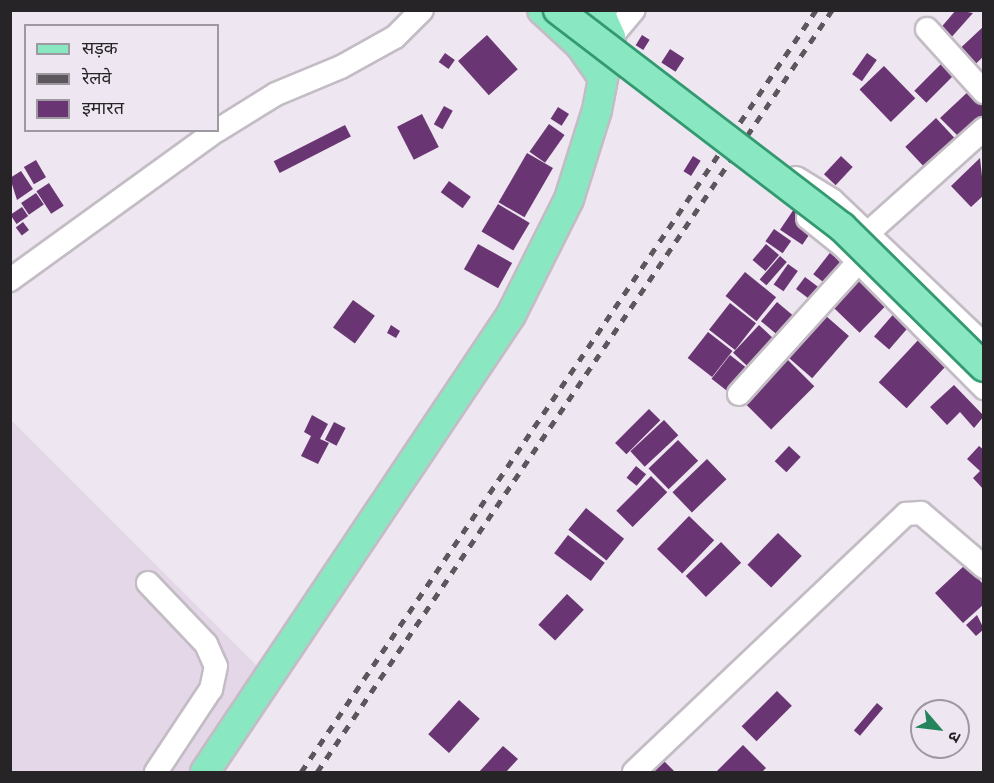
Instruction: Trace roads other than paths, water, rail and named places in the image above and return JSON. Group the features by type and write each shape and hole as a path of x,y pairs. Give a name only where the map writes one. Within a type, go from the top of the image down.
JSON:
{"main road":[{"path":"542,10 579,45 602,77"},
{"path":"558,10 842,227 984,368"},
{"path":"205,772 511,315 569,199 597,110 611,38 603,20 591,10"}],"street":[{"path":"219,129 276,94 341,67 395,38 422,10"},
{"path":"611,38 634,10"},
{"path":"927,29 984,92"},
{"path":"739,394 858,262 872,237 984,129"},
{"path":"10,280 214,132"},
{"path":"984,345 872,237 809,185 787,175 774,181 772,189 858,262 984,388"},
{"path":"633,772 906,514 921,513 984,567"},
{"path":"148,583 206,644 216,666 211,689 156,772"}],"railway":[{"path":"301,772 816,10"},
{"path":"317,772 832,10"}]}
